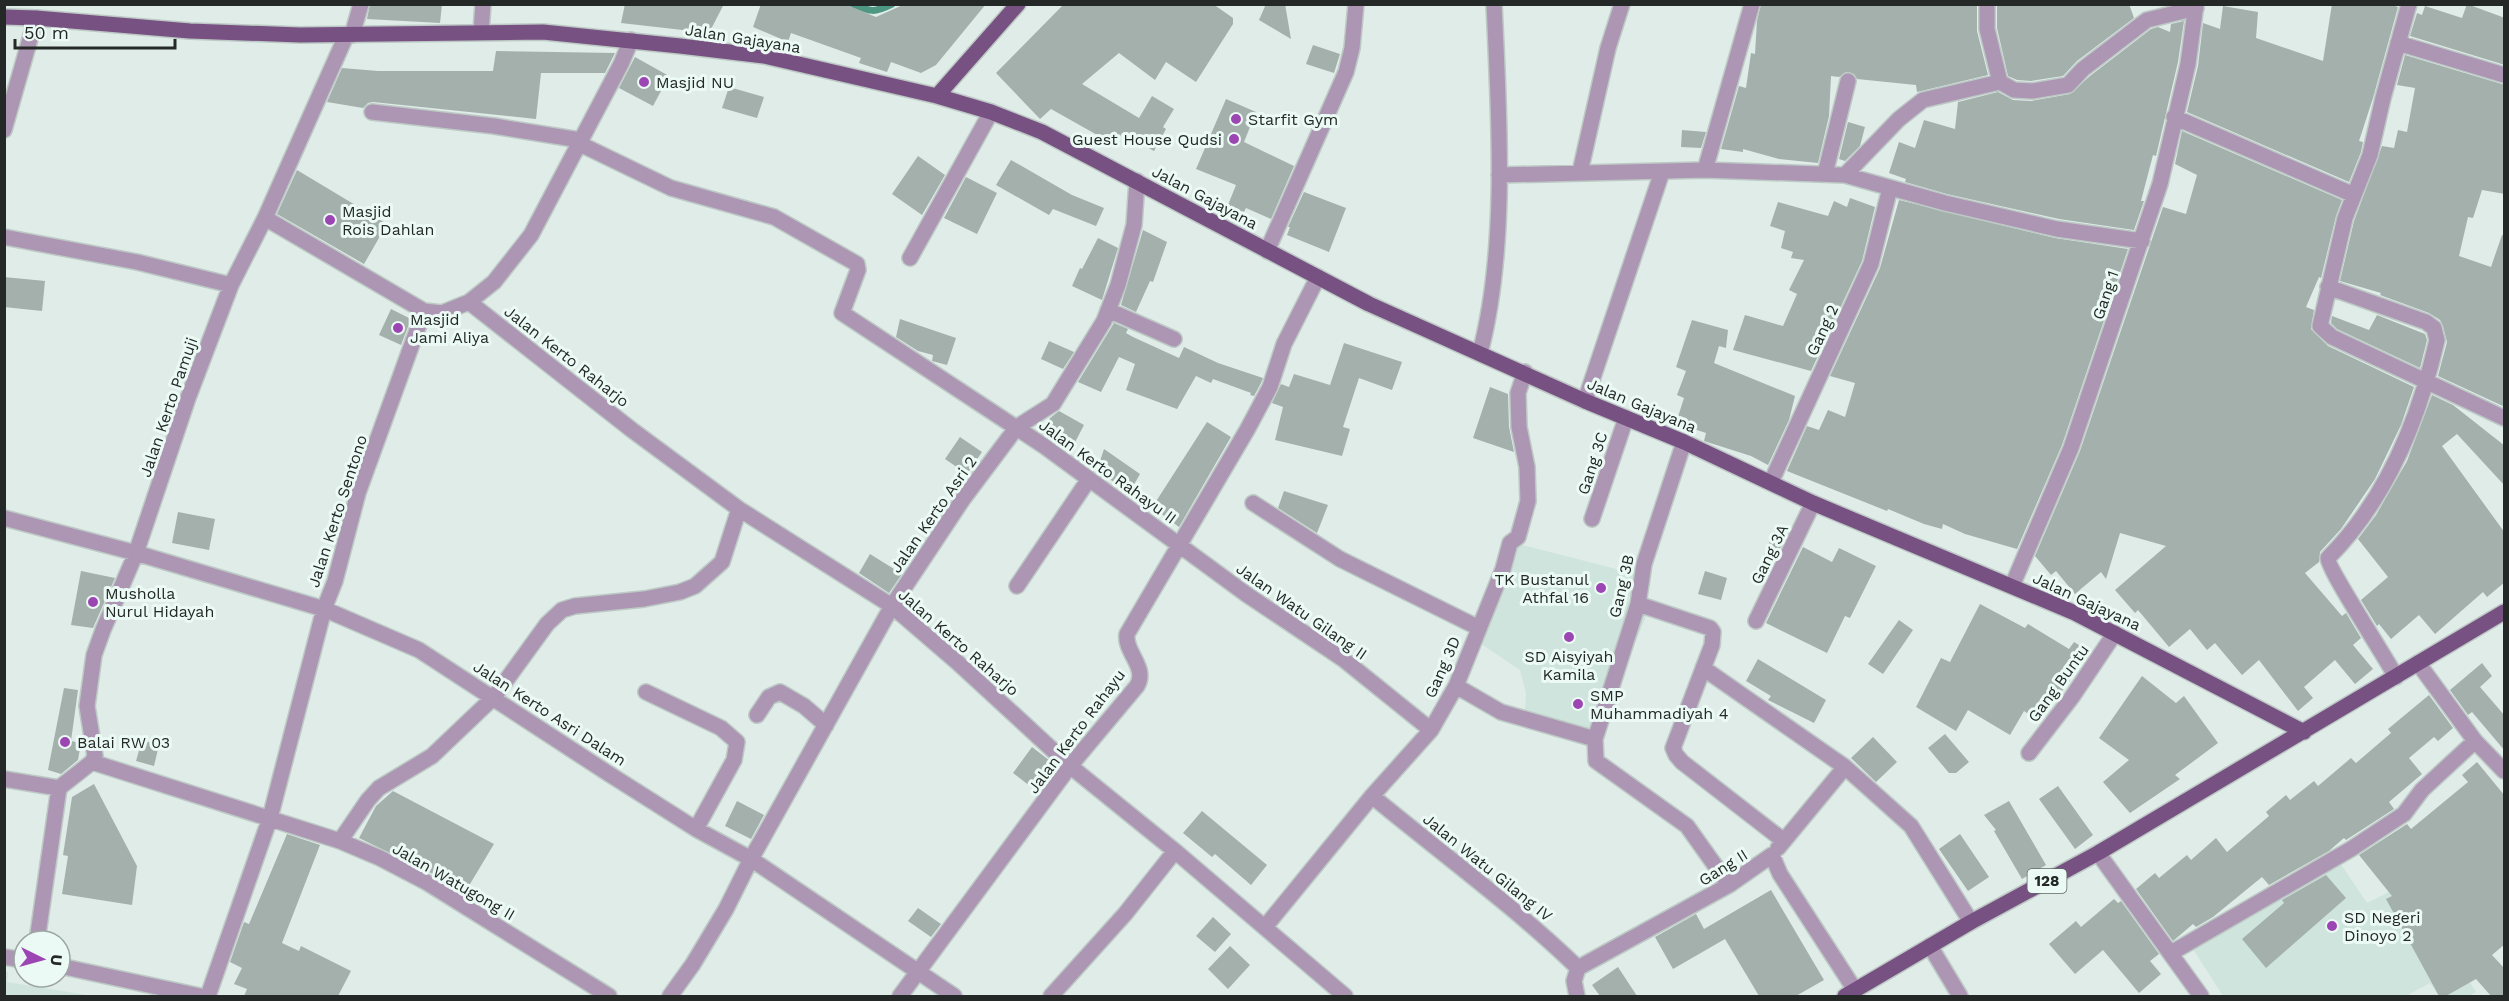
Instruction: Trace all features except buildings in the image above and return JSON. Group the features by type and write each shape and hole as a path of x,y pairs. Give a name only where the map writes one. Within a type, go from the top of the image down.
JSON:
{"main road":[{"path":"937,96 1018,4"},
{"name":"Jalan Gajayana","path":"4,17 190,31 349,36 543,32 630,40 764,56 937,96 991,112 1042,132 1370,304 1585,401 1684,442 1814,502 2012,586 2115,633 2304,732"},
{"name":"128","path":"1850,993 1971,922 2098,853 2505,612"}],"street":[{"name":"Jalan Kerto Pamuji","path":"92,762 95,756 87,706 94,655 136,553 188,398 231,285 265,218 349,36 361,4"},
{"path":"481,32 483,4"},
{"path":"1267,251 1346,72 1352,48 1356,4"},
{"path":"1480,353 1487,329 1495,269 1499,175 1494,4"},
{"path":"1580,172 1608,48 1622,4"},
{"path":"1704,170 1752,4"},
{"path":"1987,4 1987,29 2000,82"},
{"path":"2409,4 2370,155 2345,218 2320,322 2322,329 2332,337 2505,418"},
{"path":"1845,175 1899,118 1923,100 2000,82 2014,90 2032,91 2068,85 2083,69 2147,20 2196,6"},
{"name":"Gang 1","path":"2012,586 2072,448 2142,241 2160,184 2188,64 2196,6"},
{"path":"4,130 36,18"},
{"path":"265,218 424,312 442,314 469,302 494,282 531,235 621,64 630,40"},
{"path":"2398,43 2505,75"},
{"path":"1826,174 1848,81"},
{"path":"372,112 494,126 579,142"},
{"path":"910,258 991,112"},
{"path":"2174,117 2354,195"},
{"name":"Jalan Kerto Rahayu II","path":"579,142 671,188 774,217 857,264 858,270 842,313 1017,427 1178,545"},
{"path":"1499,175 1704,170 1845,175 2057,229 2142,241"},
{"path":"1585,401 1662,172"},
{"name":"Jalan Kerto Asri 2","path":"670,996 693,964 726,909 751,859 892,606 963,499 1017,427 1053,404 1104,321 1118,285 1134,225 1137,181"},
{"name":"Gang 2","path":"1771,482 1871,264 1890,188"},
{"path":"4,237 136,262 231,285"},
{"name":"Jalan Kerto Rahayu","path":"900,996 1070,766 1140,681 1140,669 1127,642 1127,634 1247,430 1270,387 1284,345 1318,277"},
{"path":"2328,287 2426,322 2434,328 2437,340 2415,420 2381,488 2340,546 2328,558 2335,577 2355,606 2396,677"},
{"name":"Jalan Kerto Raharjo","path":"469,302 632,430 739,509 892,606 957,662 1070,766 1175,851 1345,996"},
{"path":"1108,310 1174,339"},
{"name":"Jalan Kerto Sentono","path":"208,996 270,818 324,609 335,581 358,493 424,312"},
{"name":"Gang 3D","path":"1265,927 1372,796 1431,730 1456,686 1503,569 1510,543 1518,537 1528,501 1527,467 1520,427 1518,393 1525,372"},
{"name":"Gang 3C","path":"1593,519 1626,418"},
{"name":"Gang 3B","path":"1595,739 1638,604 1644,564 1684,442"},
{"path":"1017,586 1089,479"},
{"name":"Gang 3A","path":"1756,621 1814,502"},
{"path":"1253,503 1340,559 1479,628"},
{"path":"340,841 379,788 432,756 494,698 547,624 562,610 575,606 653,597 680,592 695,586 722,562 739,509"},
{"name":"Jalan Kerto Asri Dalam","path":"4,518 136,553 324,609 419,650 696,829 751,859 954,996"},
{"name":"Jalan Watu Gilang II","path":"1178,545 1343,659 1431,730"},
{"path":"1638,604 1710,628 1714,638 1673,748 1676,755 1784,841"},
{"name":"Gang Buntu","path":"2029,753 2072,697 2115,633"},
{"path":"2418,663 2475,741 2505,771"},
{"path":"1703,668 1845,767 1911,826 1971,922"},
{"path":"1456,686 1501,712 1595,739 1596,761 1687,826 1730,885"},
{"path":"646,692 721,728 737,742 734,760 696,829"},
{"path":"757,716 769,697 780,692 804,706 826,725"},
{"path":"2171,953 2350,849 2404,814 2422,790 2475,741"},
{"path":"39,929 59,788 92,762"},
{"name":"Jalan Watugong II","path":"92,762 340,841 426,882 609,996"},
{"path":"1772,855 1845,767"},
{"path":"4,779 59,788"},
{"name":"Jalan Watu Gilang IV","path":"1372,796 1538,929 1578,968"},
{"path":"1051,996 1125,914 1175,851"},
{"path":"2098,853 2201,996"},
{"name":"Gang II","path":"1578,968 1730,885 1772,855 1780,874 1850,993"},
{"path":"1930,946 1960,996"},
{"path":"1577,996 1574,974 1578,968"},
{"path":"72,969 200,996"}],"shaded area":[{"path":"1514,543 1636,574 1628,601 1649,609 1596,739 1525,711 1526,693 1520,670 1477,641"},
{"name":"SD Negeri Dinoyo 2","path":"2338,860 2367,903 2407,883 2476,992 2469,996 2439,996 2430,983 2406,996 2223,996 2193,949"},
{"path":"5,971 8,972 7,982 12,983 12,989 50,989 92,996 5,996"}],"waterway":[{"path":"853,4 872,10 892,4"}],"place":[{"name":"Masjid NU","path":"644,82"},
{"name":"Starfit Gym","path":"1236,119"},
{"name":"Guest House Qudsi","path":"1234,139"},
{"name":"Masjid Rois Dahlan","path":"330,220"},
{"name":"Masjid Jami Aliya","path":"398,328"},
{"name":"TK Bustanul Athfal 16","path":"1601,588"},
{"name":"Musholla Nurul Hidayah","path":"93,602"},
{"name":"SD Aisyiyah Kamila","path":"1569,637"},
{"name":"SMP Muhammadiyah 4","path":"1578,704"},
{"name":"Balai RW 03","path":"65,742"},
{"name":"SD Negeri Dinoyo 2","path":"2332,926"}]}
